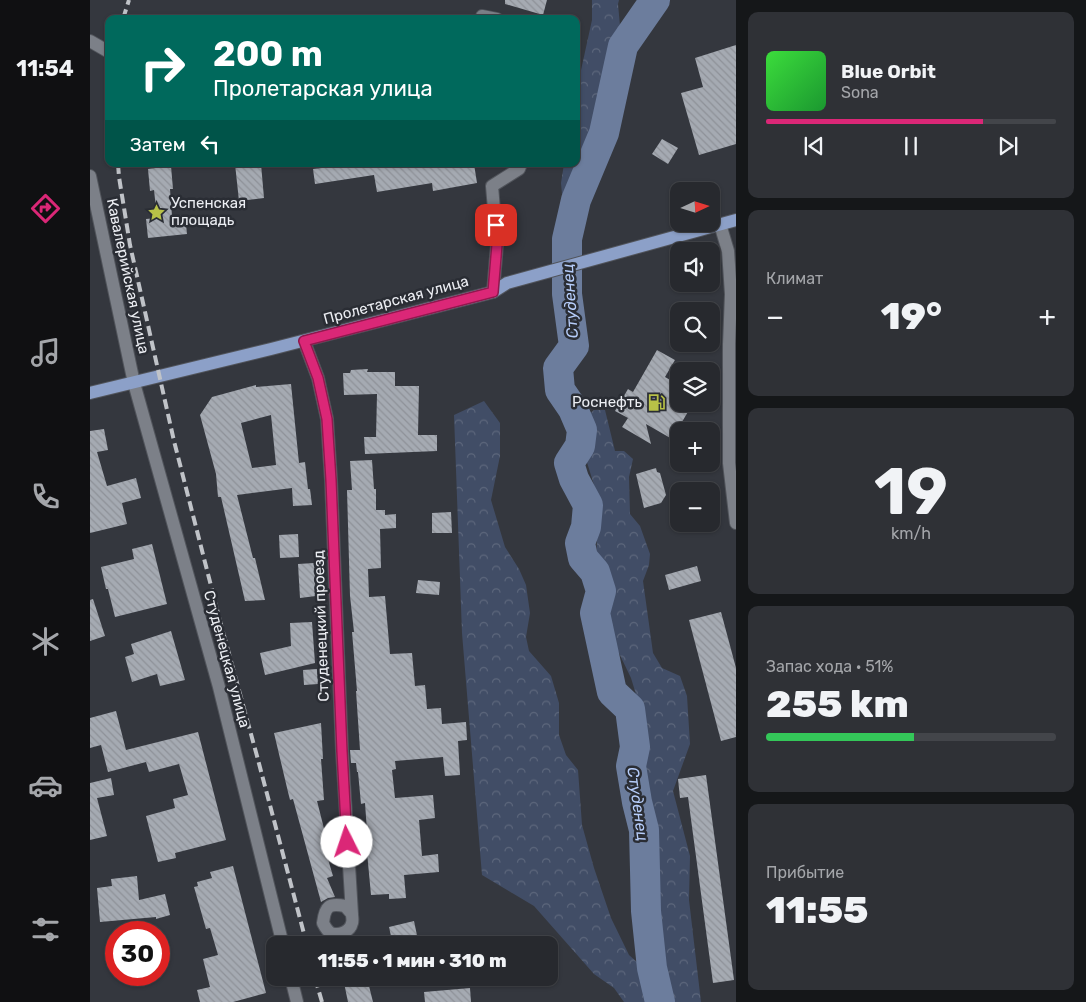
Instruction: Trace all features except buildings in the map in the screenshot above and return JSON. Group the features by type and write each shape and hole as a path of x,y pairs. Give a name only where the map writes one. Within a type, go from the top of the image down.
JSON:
{"main road":[{"name":"Пролетарская улица","path":"720,224 736,220"},
{"name":"Пролетарская улица","path":"90,393 304,341 493,292 507,284 691,232"}],"street":[{"path":"90,41 105,50"},
{"path":"493,292 497,245 492,186 519,167"},
{"name":"Кавалерийская улица","path":"90,176 134,383"},
{"path":"720,224 728,251 731,294 729,463 736,523"},
{"name":"Студенецкий проезд","path":"304,341 318,378 327,419 342,751 352,914"},
{"name":"Студенецкая улица","path":"134,383 219,687 281,936"},
{"path":"293,986 297,1002"}],"green space":[{"path":"592,0 619,0 620,26 625,36 630,57 628,69 589,152 573,193 562,194 561,183 564,167 580,167 580,75 592,20"},
{"path":"484,401 500,423 500,456 491,500 505,547 519,569 526,585 530,613 526,637 529,651 551,676 559,703 559,735 566,755 578,770 582,825 611,918 629,955 646,970 657,963 661,950 643,786 642,714 631,678 617,649 596,560 599,501 585,456 585,418 594,410 605,410 615,451 624,451 633,459 629,477 630,514 640,526 650,554 649,565 643,581 653,653 662,668 680,676 687,696 690,744 673,791 690,856 689,900 701,1002 624,1002 614,988 594,974 534,906 482,875 462,633 454,415"}],"waterway":[{"name":"Студенец","path":"655,0 623,46 604,133 576,200 567,239 567,294 574,346 558,368 560,390 573,409 582,430 580,446 569,463 574,479 588,505 586,527 580,543 583,558 595,572 601,591 595,613 612,692 630,709 635,747 631,766 644,830 646,911 652,968 660,1002"}],"railway":[{"path":"124,15 129,0"},
{"path":"118,167 130,245 174,441 305,936"},
{"path":"317,986 322,1002"}],"place":[{"name":"Успенская площадь","path":"157,212"},
{"name":"Роснефть","path":"656,402"}],"route":[{"path":"347,842 327,419 318,378 304,341 493,292 497,245 496,225"}]}
